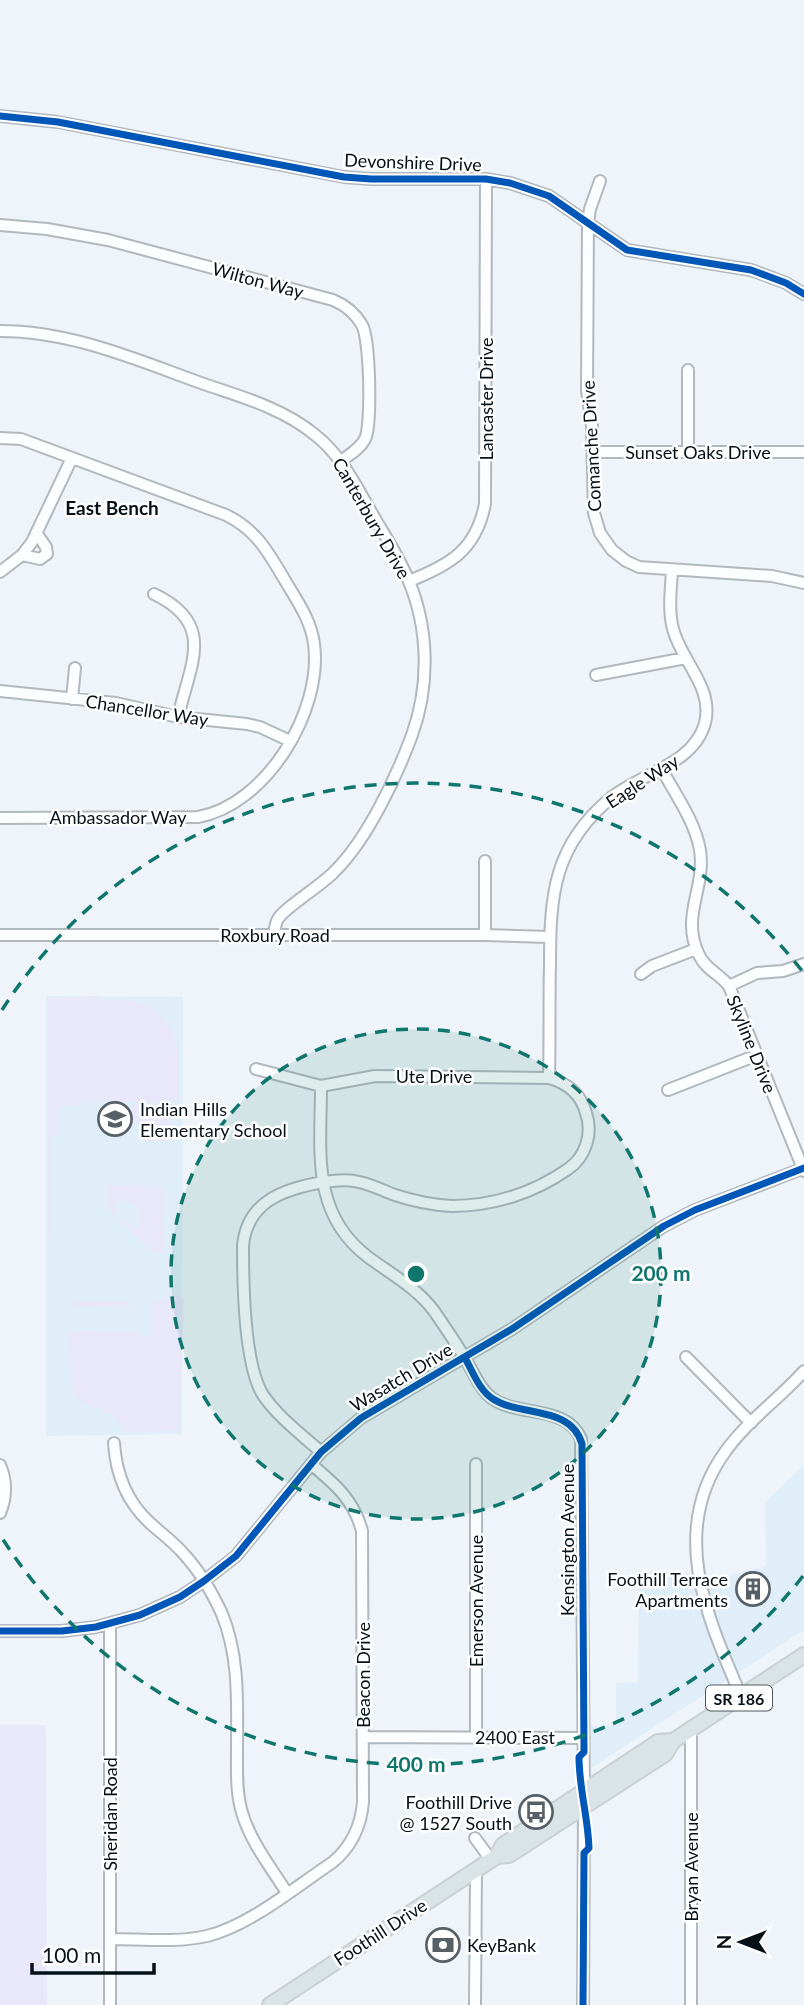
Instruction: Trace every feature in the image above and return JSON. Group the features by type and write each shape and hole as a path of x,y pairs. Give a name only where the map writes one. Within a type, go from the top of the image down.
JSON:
{"main road":[{"name":"Foothill Drive","path":"494,1858 509,1856 665,1754 673,1741 804,1655"},
{"name":"Foothill Drive","path":"270,2005 285,2000 494,1858 503,1845 659,1742 673,1741"}],"street":[{"name":"Devonshire Drive","path":"0,116 58,122 344,177 486,179 510,183 548,196 627,250 751,270 786,283 804,294"},
{"name":"Lancaster Drive","path":"409,581 444,566 464,550 480,525 485,505 486,179"},
{"name":"Comanche Drive","path":"600,181 588,223 587,390 592,426 594,513 606,542 632,564 646,568 772,576 804,583"},
{"name":"Wilton Way","path":"0,225 47,229 108,240 333,300 345,307 362,324 367,342 368,425 363,442 341,461"},
{"name":"Canterbury Drive","path":"0,331 40,333 90,343 262,405 301,424 324,442 341,461 409,581 420,619 425,657 422,694 411,737 373,818 356,846 335,872 279,917 274,934"},
{"path":"688,370 688,453"},
{"name":"Ambassador Way","path":"0,438 21,439 226,515 247,527 266,548 303,611 314,646 315,668 311,695 303,717 274,767 262,781 232,804 207,816 0,818"},
{"name":"Sunset Oaks Drive","path":"593,453 804,453"},
{"path":"0,572 22,555 37,534 72,458"},
{"path":"22,555 40,559 47,554 46,547 37,534"},
{"name":"Eagle Way","path":"549,1077 550,907 557,877 576,837 593,816 611,798 632,783 691,748 705,724 706,700 701,684 675,636 671,618 673,570"},
{"path":"154,594 178,608 188,619 194,634 195,656 178,717"},
{"path":"596,674 686,658"},
{"path":"72,699 75,668"},
{"name":"Chancellor Way","path":"0,691 123,704 178,717 253,725 290,741"},
{"path":"641,974 652,966 696,949 691,920 700,879 700,850 690,821 661,768"},
{"path":"485,861 485,934"},
{"name":"Roxbury Road","path":"0,934 485,934 550,937"},
{"name":"Skyline Drive","path":"696,949 706,966 729,986 804,1169"},
{"path":"729,986 757,973 791,969 804,964"},
{"path":"668,1090 757,1055"},
{"path":"256,1069 321,1086"},
{"name":"Ute Drive","path":"321,1086 375,1076 549,1077"},
{"path":"321,1452 273,1408 253,1374 248,1340 243,1247 248,1225 266,1202 299,1186 345,1179 409,1199 451,1206 499,1200 539,1186 577,1162 586,1146 589,1132 587,1114 579,1097 566,1085 549,1077"},
{"name":"Kensington Avenue","path":"321,1086 323,1182 327,1203 341,1231 361,1251 421,1297 489,1396 509,1406 563,1419 573,1426 581,1439 583,1792"},
{"name":"Wasatch Drive","path":"0,1631 62,1631 110,1624 161,1606 204,1581 229,1562 249,1542 321,1452 368,1414 465,1358 557,1300 637,1242 664,1226 695,1210 804,1169"},
{"path":"686,1357 751,1423"},
{"path":"741,1696 701,1589 695,1555 695,1531 702,1498 713,1470 729,1446 751,1423 799,1384 804,1371"},
{"path":"114,1443 119,1475 134,1505 185,1555 204,1581 221,1614 234,1661 237,1685 237,1777 241,1808 253,1839 287,1893"},
{"name":"Beacon Drive","path":"110,1939 183,1939 205,1936 236,1925 340,1857 355,1835 363,1802 362,1531 347,1497 311,1464"},
{"name":"Emerson Avenue","path":"476,1464 476,1737"},
{"path":"0,1465 6,1483 5,1501 0,1513"},
{"name":"Sheridan Road","path":"110,1624 110,2005"},
{"name":"Bryan Avenue","path":"691,1729 691,2005"},
{"name":"2400 East","path":"363,1737 583,1738"},
{"path":"583,1807 583,2005"},
{"path":"475,1838 494,1858"},
{"path":"475,2005 476,1870"}],"shaded area":[{"name":"Indian Hills Elementary School","path":"46,996 183,997 182,1434 46,1436"},
{"path":"100,996 101,1001 122,1000 150,1008 170,1027 178,1053 180,1097 174,1102 82,1102 82,1105 62,1105 57,1109 57,1133 50,1139 50,1239 47,1240 47,998"},
{"path":"169,1105 169,1141 145,1141 145,1124 107,1125 107,1106"},
{"path":"107,1185 163,1186 163,1253 152,1252 122,1223 125,1220 134,1229 139,1228 139,1207 119,1199 115,1203 115,1215 107,1208"},
{"path":"172,1292 184,1298 179,1431 124,1432 114,1417 74,1395 68,1333 139,1332 139,1337 151,1337 151,1302 167,1298"},
{"path":"71,1301 127,1301 135,1312 131,1312 130,1306 71,1307"},
{"path":"804,1465 804,1630 591,1768 591,1726 616,1725 616,1683 638,1682 639,1571 691,1573 707,1582 766,1566 765,1503"},
{"path":"0,1725 46,1725 47,2005 0,2005"}],"cycle path":[{"path":"0,116 58,122 344,177 486,179 510,183 549,196 627,250 751,270 786,283 804,294"},
{"path":"0,1631 62,1631 96,1627 140,1615 180,1597 236,1556 321,1452 361,1418 512,1329 664,1226 695,1210 804,1168"},
{"path":"465,1358 480,1386 493,1399 504,1405 556,1417 576,1432 582,1444 584,1752 579,1757 589,1848 584,1853 583,2005"}],"place":[{"name":"Indian Hills Elementary School","path":"115,1119"},
{"name":"Foothill Terrace Apartments","path":"753,1589"},
{"name":"Foothill Drive @ 1527 South","path":"536,1812"},
{"name":"KeyBank","path":"443,1945"}],"district":[{"name":"East Bench","path":"112,507"}]}
